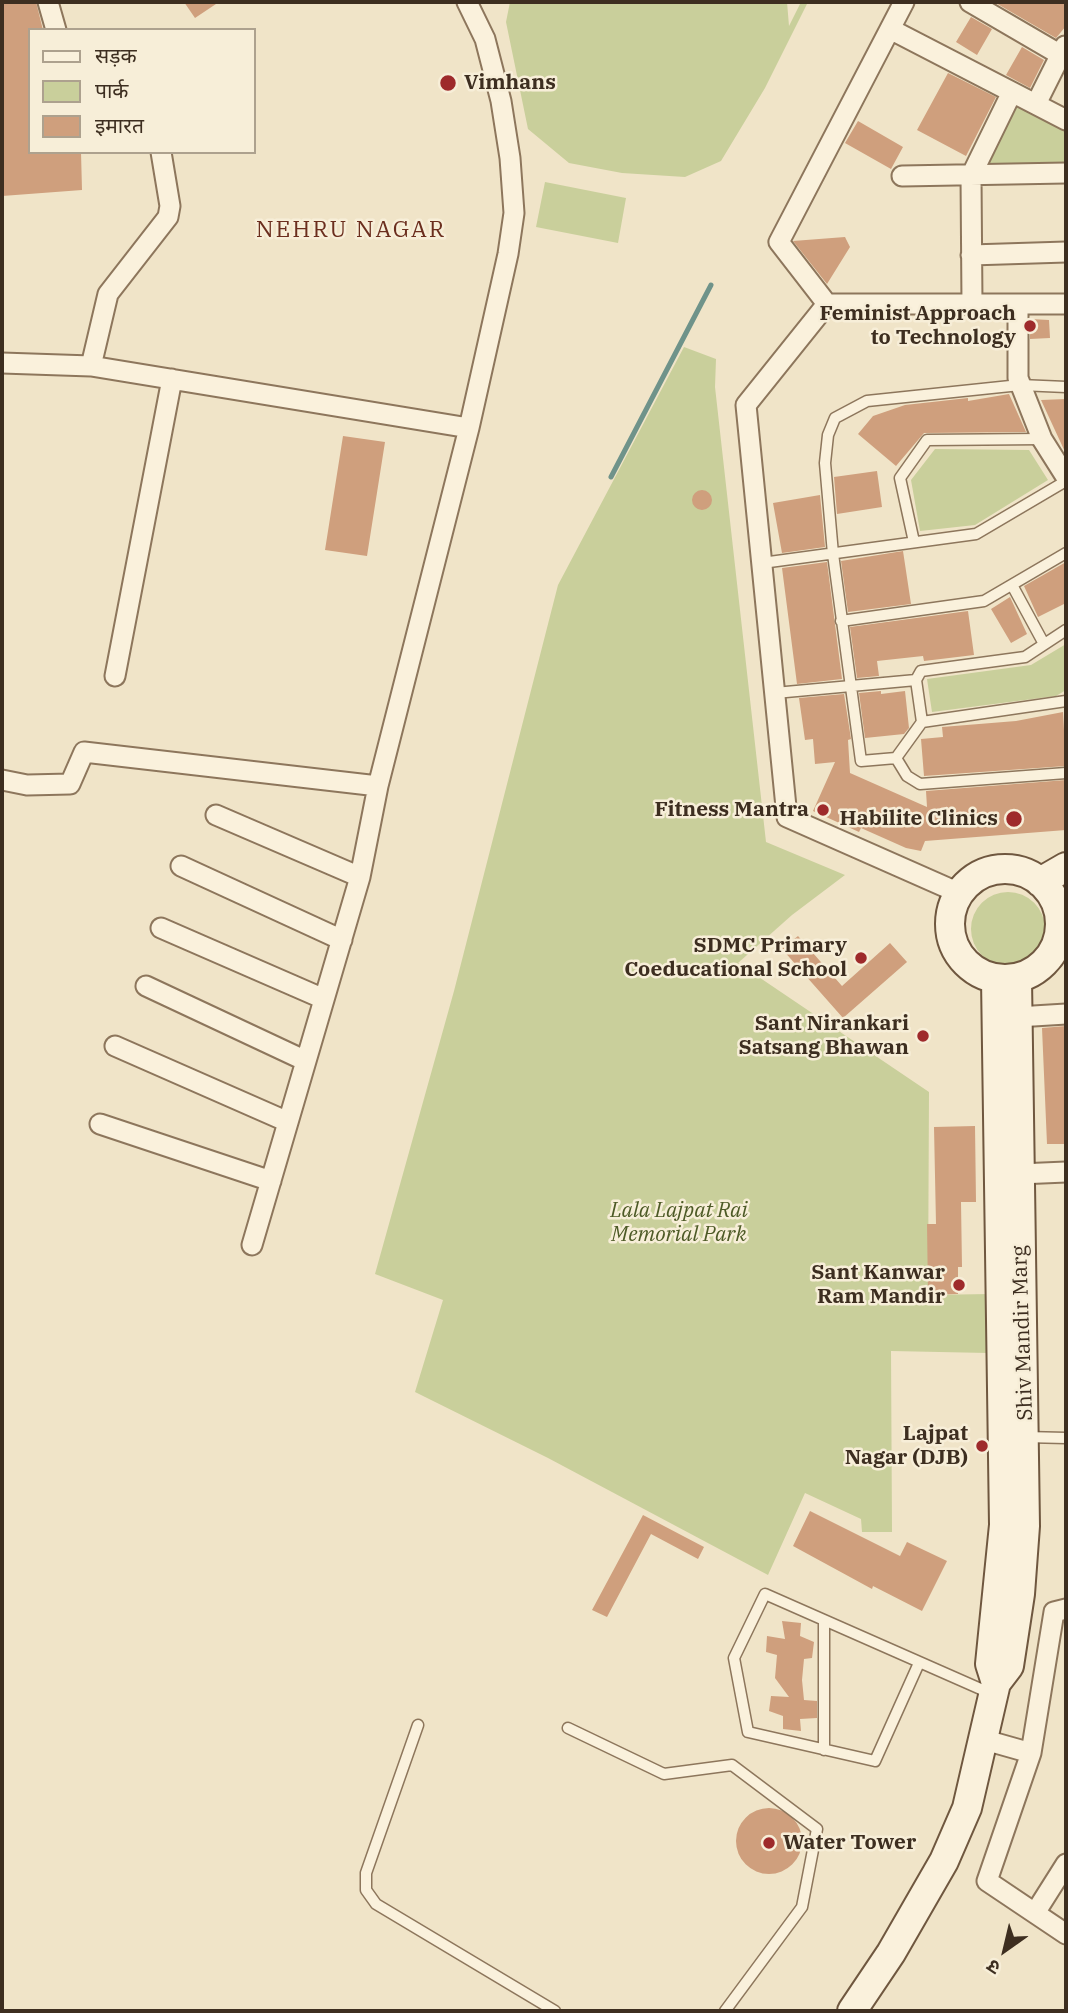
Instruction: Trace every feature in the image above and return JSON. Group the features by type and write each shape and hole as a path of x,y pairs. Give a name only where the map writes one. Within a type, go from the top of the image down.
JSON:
{"street":[{"path":"48,2 55,28"},
{"path":"252,1245 360,877 378,786 469,428 508,254 514,213 510,158 501,101 485,39 467,2"},
{"path":"827,304 779,242 845,130 904,2"},
{"path":"970,2 1064,52 1036,104"},
{"path":"890,29 1066,120"},
{"path":"972,304 971,176 1012,92"},
{"path":"91,366 108,294 168,217 170,206 161,154"},
{"path":"902,176 1066,173"},
{"path":"971,255 1066,252"},
{"path":"827,304 1066,304"},
{"path":"827,304 746,405 788,817 959,893"},
{"path":"1018,304 1020,385 1042,439 1066,479"},
{"path":"2,363 91,366 469,428"},
{"path":"115,676 172,379"},
{"path":"2,780 27,785 70,784 84,751 378,786"},
{"path":"216,815 360,877"},
{"path":"181,866 342,940"},
{"path":"1040,881 1066,866"},
{"path":"999,869 1021,871 1040,881 1062,904 1059,935 1052,953 1040,967 1007,979 971,968 954,946 950,918 959,893 978,876 999,869"},
{"path":"161,928 324,999"},
{"name":"Shiv Mandir Marg","path":"852,2011 891,1954 944,1861 967,1808 995,1689 1009,1666 1020,1594 1026,1526 1026,1437 1017,1017 1007,979"},
{"name":"Shiv Mandir Marg","path":"995,1689 990,1664 1004,1525 1007,979"},
{"path":"146,986 306,1061"},
{"path":"1017,1017 1066,1014"},
{"path":"116,1046 288,1122"},
{"path":"100,1124 271,1181"},
{"path":"1019,1174 1066,1172"},
{"path":"1066,1609 1054,1612 1031,1753 987,1881 1066,1934"},
{"path":"985,1740 1031,1753"},
{"path":"1035,1913 1066,1864"}],"lane":[{"path":"1066,387 1020,385 867,401 835,418 828,435 825,463 841,621 861,761 896,758 922,722 916,680 921,671 1025,657 1066,630"},
{"path":"914,542 900,478 927,440 1042,439"},
{"path":"762,563 799,553 833,554 976,534 1066,479"},
{"path":"841,621 984,601 1066,553"},
{"path":"1012,585 1044,644"},
{"path":"775,693 916,680"},
{"path":"922,722 1066,701"},
{"path":"896,758 907,776 920,784 1066,772"},
{"path":"1026,1437 1066,1438"},
{"path":"919,1663 875,1761 748,1732 734,1658 765,1594 919,1663 995,1689"},
{"path":"824,1621 824,1750"},
{"path":"418,1725 366,1873 366,1890 376,1903 555,2011"},
{"path":"568,1728 664,1774 733,1765 817,1829 802,1907 725,2011"}],"green space":[{"path":"510,2 787,2 789,26 801,2 808,2 765,88 721,161 685,177 622,173 569,163 528,129 506,22"},
{"path":"1014,102 1066,129 1066,168 980,169"},
{"path":"545,182 626,198 618,243 536,227"},
{"name":"Lala Lajpat Rai Memorial Park","path":"684,347 716,359 715,387 766,842 845,875 792,915 738,963 929,1092 928,1295 990,1294 988,1353 891,1351 892,1532 862,1532 861,1519 805,1493 768,1575 548,1458 415,1392 443,1300 375,1274 454,991 558,585"},
{"path":"935,449 1029,450 1048,480 975,525 920,531 911,480"},
{"path":"1066,644 1066,690 1056,696 932,712 927,679 1031,665"},
{"path":"1008,892 1022,895 1034,903 1042,915 1045,929 1042,943 1034,955 1022,963 1008,966 994,963 982,955 974,943 971,929 974,915 982,903 994,895"}],"building":[{"path":"2,2 36,2 42,28 28,28 28,154 81,154 82,190 2,196"},
{"path":"184,2 219,2 195,18"},
{"path":"994,2 1066,2 1066,26 1056,38"},
{"path":"971,17 992,29 977,55 956,42"},
{"path":"1022,47 1044,60 1030,88 1006,75"},
{"path":"948,73 996,97 966,156 917,130"},
{"path":"858,121 903,147 891,169 845,143"},
{"path":"845,237 850,247 827,284 793,241"},
{"path":"1030,319 1049,320 1050,338 1030,339"},
{"path":"1009,394 1026,432 924,433 896,466 858,434 873,416 905,405 968,398 968,401"},
{"path":"1066,399 1066,454 1041,400"},
{"path":"343,436 385,442 367,556 325,550"},
{"path":"877,471 882,507 837,514 834,477"},
{"path":"702,490 709,493 712,500 709,507 702,510 695,507 692,500 695,493"},
{"path":"820,495 825,547 782,553 773,503"},
{"path":"903,551 911,604 848,612 841,561"},
{"path":"827,562 842,679 797,684 782,568"},
{"path":"1066,562 1066,603 1038,617 1024,586"},
{"path":"1010,597 1027,634 1011,643 991,609"},
{"path":"968,611 974,655 924,661 923,656 877,661 879,676 857,678 850,627"},
{"path":"881,691 881,694 905,691 909,728 904,734 865,738 859,693"},
{"path":"844,694 851,739 848,740 850,773 927,807 926,791 1066,780 1066,830 925,841 921,851 906,848 861,828 859,832 813,811 835,762 815,764 813,739 805,740 799,698"},
{"path":"1063,712 1066,766 924,776 921,739 943,737 942,727 1016,721"},
{"path":"798,936 842,986 890,943 907,962 843,1018 782,949"},
{"path":"1066,1026 1066,1144 1047,1144 1042,1028"},
{"path":"975,1126 976,1202 961,1202 962,1267 958,1267 958,1294 928,1295 927,1224 936,1224 934,1127"},
{"path":"810,1511 900,1556 907,1542 947,1561 922,1611 873,1586 872,1589 793,1546"},
{"path":"643,1515 704,1547 698,1559 651,1534 607,1617 592,1610"},
{"path":"782,1621 801,1623 800,1636 814,1642 812,1658 804,1659 802,1680 804,1700 817,1701 817,1718 800,1719 801,1731 783,1729 783,1716 769,1711 771,1696 789,1697 775,1678 777,1655 766,1652 767,1636 785,1639"},
{"name":"Water Tower","path":"762,1808 776,1808 788,1813 797,1822 802,1841 800,1854 793,1865 776,1874 762,1874 750,1869 741,1860 736,1848 736,1834 741,1822 750,1813"}],"waterway":[{"path":"611,477 711,285"}],"place":[{"name":"Vimhans","path":"448,83"},
{"name":"Feminist Approach to Technology","path":"1030,326"},
{"name":"Fitness Mantra","path":"823,810"},
{"name":"Habilite Clinics","path":"1014,819"},
{"name":"SDMC Primary Coeducational School","path":"861,958"},
{"name":"Sant Nirankari Satsang Bhawan","path":"923,1036"},
{"name":"Sant Kanwar Ram Mandir","path":"959,1285"},
{"name":"Lajpat Nagar (DJB)","path":"982,1446"},
{"name":"Water Tower","path":"769,1843"}],"district":[{"name":"NEHRU NAGAR","path":"351,230"}]}
